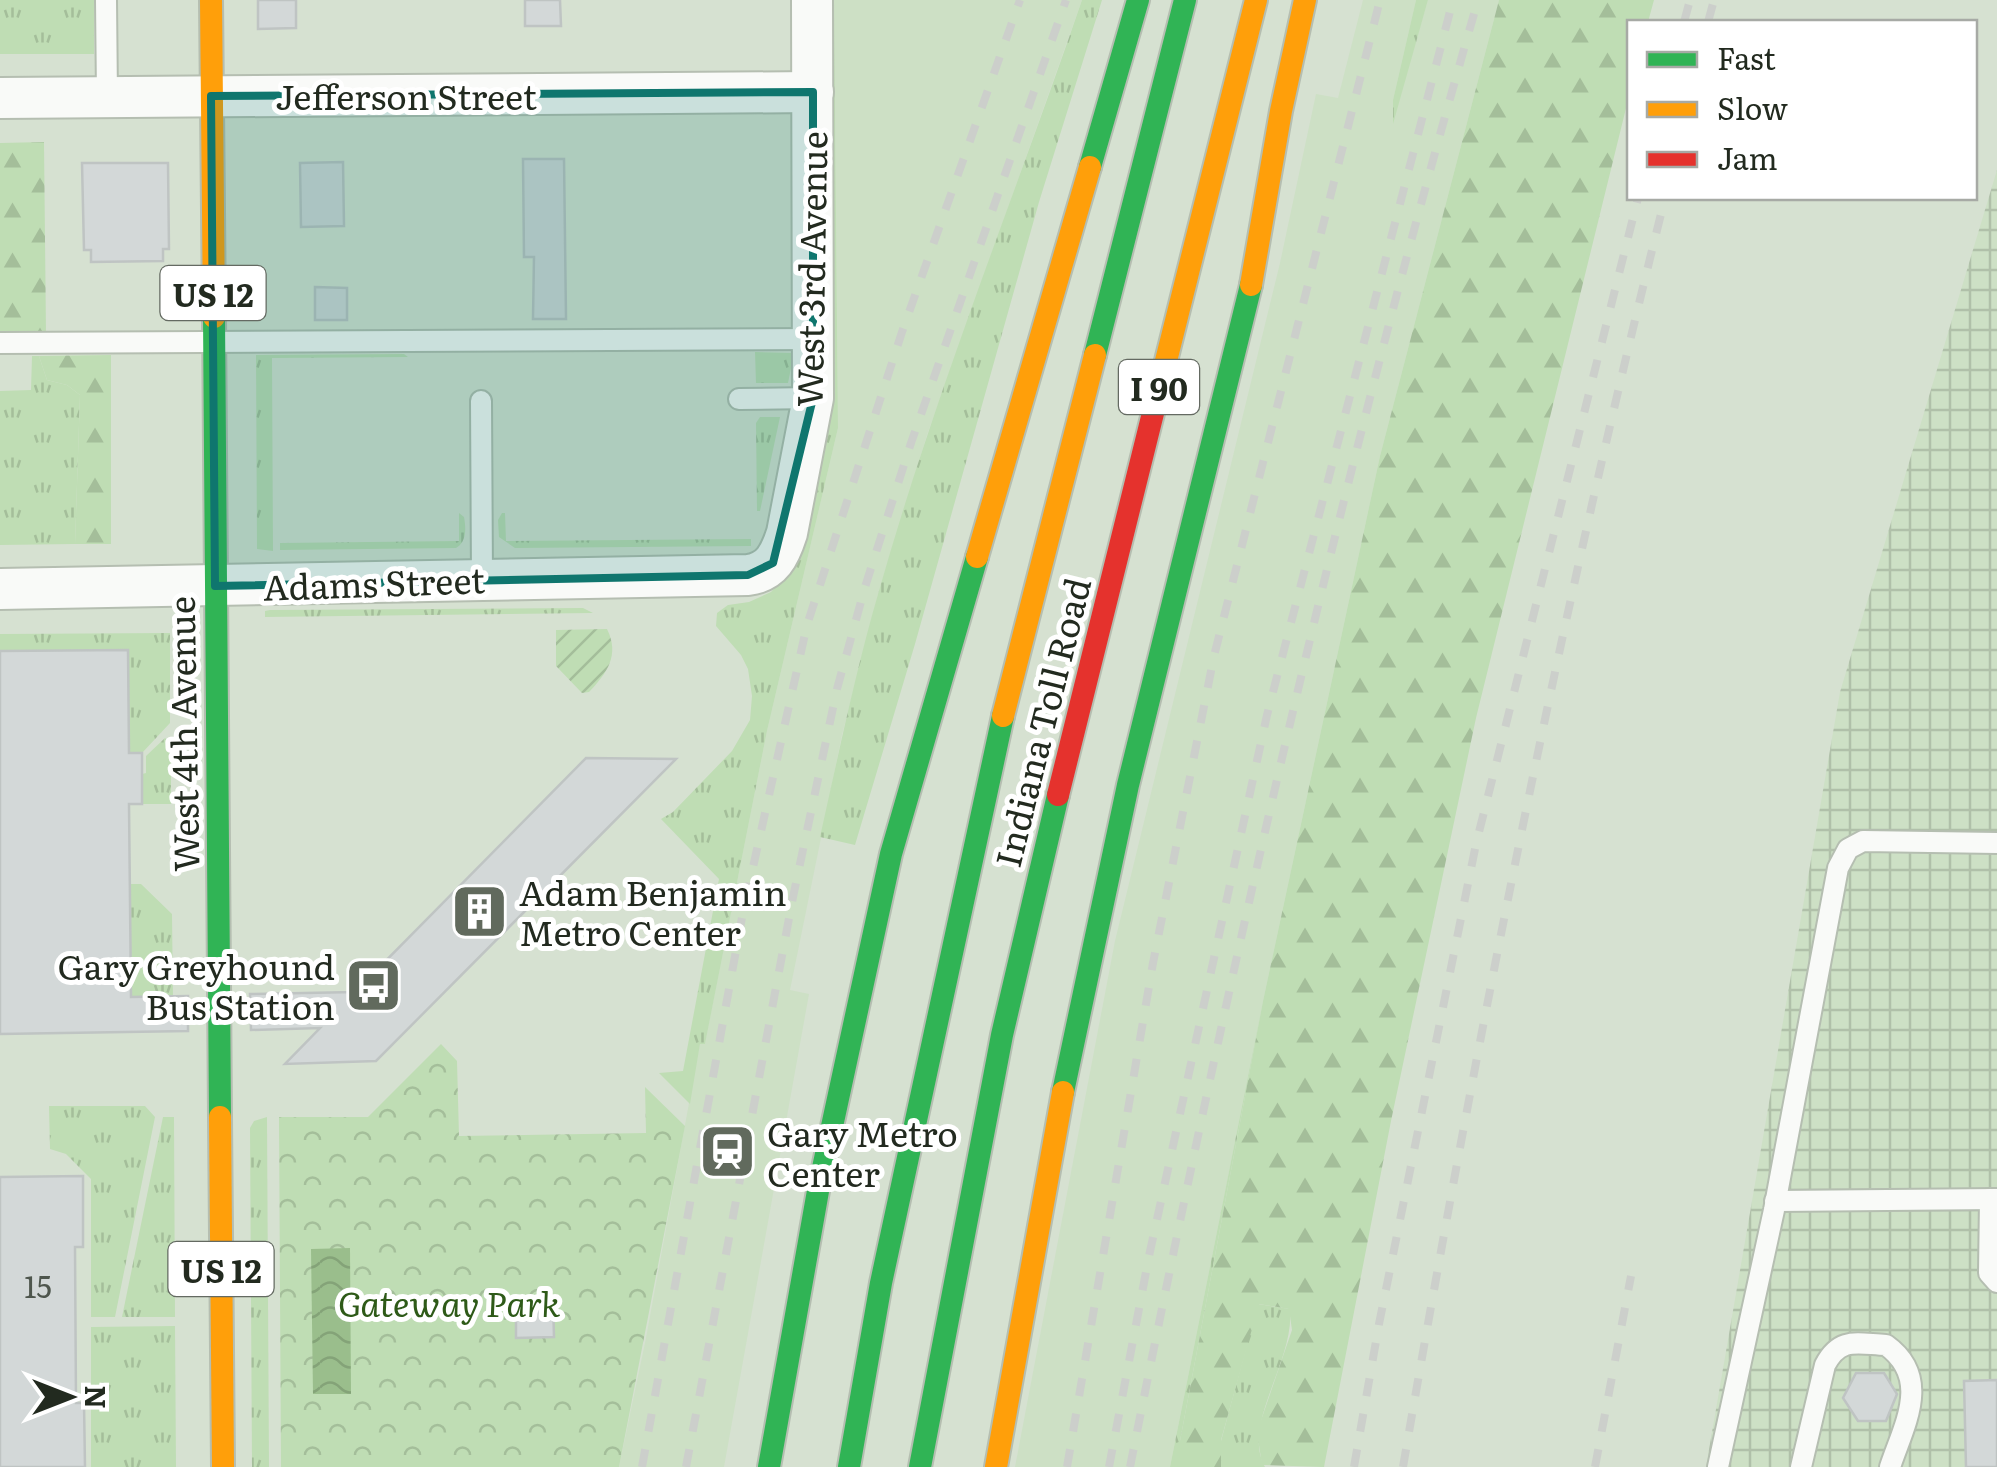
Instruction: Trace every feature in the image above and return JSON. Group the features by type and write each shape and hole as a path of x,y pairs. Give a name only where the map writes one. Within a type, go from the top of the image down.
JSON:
{"main road":[{"name":"West 4th Avenue","path":"211,0 223,1467"},
{"path":"769,1467 818,1191 891,854 1138,0"},
{"name":"Indiana Toll Road","path":"849,1467 881,1283 992,760 1185,0"},
{"name":"Indiana Toll Road","path":"920,1467 1002,1035 1256,0"},
{"path":"996,1467 1053,1136 1128,785 1245,318 1281,111 1305,0"}],"street":[{"name":"West 3rd Avenue","path":"748,575 764,571 781,550 813,398 812,0"},
{"name":"Jefferson Street","path":"0,98 812,92"},
{"name":"Adams Street","path":"0,589 748,575"}],"lane":[{"path":"106,0 108,96"},
{"path":"0,343 815,340"},
{"path":"739,399 813,398"},
{"path":"481,401 482,578"},
{"path":"1718,1467 1775,1201 1838,868 1848,849 1862,840 1997,844"},
{"path":"1775,1201 1993,1199 1989,1273 1997,1282"},
{"path":"1801,1467 1825,1364 1842,1344 1886,1345 1908,1376 1914,1398 1890,1467"}],"highlighted area":[{"path":"813,92 813,398 773,563 748,575 215,586 211,96"}],"shaded area":[{"path":"834,0 1082,0 927,435 878,594 842,735 790,990 809,994 724,1467 619,1467 700,1043 705,1043 767,731 838,428"},
{"path":"1363,0 1416,0 1393,100 1393,119 1428,0 1499,0 1380,456 1263,1001 1170,1467 1015,1467 1115,941 1280,263 1316,94 1338,98"},
{"path":"1997,170 1997,1467 1706,1467 1840,692"}],"green space":[{"path":"0,0 94,0 94,54 0,54"},
{"path":"827,0 834,0 838,428 767,731 690,1104 659,1073 683,1071 719,879 661,819 673,812 732,751 750,720 748,669 716,626 717,613 728,605 749,602 771,592 791,570 801,548 831,415"},
{"path":"1082,0 1102,0 1039,202 855,845 820,837 862,654 900,519"},
{"path":"1416,0 1428,0 1393,124 1393,100"},
{"path":"1499,0 1654,0 1649,20 1627,20 1627,104 1476,718 1391,1121 1324,1467 1262,1465 1257,1432 1292,1330 1289,1309 1259,1304 1221,1440 1221,1467 1180,1467 1180,1441 1263,1001 1380,456"},
{"path":"44,142 46,332 0,333 0,143"},
{"path":"755,352 794,353 788,383 756,383"},
{"path":"111,355 111,544 75,544 80,395 67,385 47,380 39,356"},
{"path":"256,355 408,357 272,358 273,551 257,549"},
{"path":"32,356 39,356 47,380 67,385 80,395 75,544 0,545 0,391 31,390"},
{"path":"760,417 780,417 757,511 756,423"},
{"path":"459,513 464,517 465,530 456,548 280,550 280,543 459,541"},
{"path":"502,513 506,541 751,539 751,546 515,548 499,537 498,520"},
{"path":"583,608 593,613 265,617 265,611 270,610"},
{"path":"607,629 612,647 610,663 589,692 582,693 556,666 556,630"},
{"path":"170,633 170,723 142,753 129,753 127,650 0,651 0,634"},
{"path":"165,738 171,743 171,804 142,804 146,756"},
{"path":"130,884 141,884 172,914 173,999 168,1006 168,1032 131,1032"},
{"path":"1263,1001 1180,1441 1180,1467 1170,1467"},
{"name":"Gateway Park","path":"441,1044 457,1061 459,1136 646,1133 645,1087 685,1126 619,1467 281,1467 279,1117 368,1117"},
{"path":"49,1106 145,1106 155,1117 115,1317 91,1317 91,1179 66,1154 50,1149"},
{"path":"163,1117 174,1117 175,1317 122,1317"},
{"path":"267,1117 269,1467 252,1467 250,1128 254,1121"},
{"path":"1258,1304 1290,1309 1285,1350 1259,1431 1259,1450 1265,1467 1221,1467 1221,1441"},
{"path":"175,1326 176,1467 91,1467 91,1327"}],"water":[{"path":"350,1248 351,1394 313,1394 311,1249"}],"building":[{"path":"258,0 296,0 296,28 258,29"},
{"path":"525,0 560,0 561,26 525,26"},
{"path":"523,159 564,159 566,319 533,319 534,257 524,257"},
{"path":"343,162 344,226 301,227 300,163"},
{"path":"82,163 168,163 169,249 163,249 163,261 91,262 91,250 84,250"},
{"path":"315,287 347,288 347,320 315,320"},
{"path":"128,650 129,753 142,753 142,804 129,804 131,997 188,996 188,1031 0,1034 0,651"},
{"name":"Adam Benjamin Metro Center","path":"586,758 676,759 376,1061 285,1064 320,1028 251,1030 250,994 355,992"},
{"path":"83,1176 83,1247 75,1247 76,1403 84,1403 85,1467 0,1467 0,1177"},
{"path":"516,1302 553,1302 554,1337 516,1338"},
{"path":"1856,1373 1884,1373 1897,1394 1886,1421 1858,1421 1843,1398"},
{"path":"1997,1380 1997,1467 1966,1467 1964,1381"}],"railway":[{"path":"642,1467 743,912 807,625 902,332 1020,0"},
{"path":"686,1467 793,897 837,689 911,443 1066,0"},
{"path":"1067,1467 1153,963 1214,656 1380,0"},
{"path":"1109,1467 1149,1256 1267,715 1453,0"},
{"path":"1130,1467 1206,1098 1289,730 1379,364 1478,0"},
{"path":"1685,20 1690,0"},
{"path":"1709,20 1714,0"},
{"path":"1354,1467 1476,844 1637,200"},
{"path":"1403,1467 1522,830 1590,513 1665,200"},
{"path":"1595,1467 1631,1276"}],"traffic: fast":[{"path":"1090,167 1138,0"},
{"path":"1095,355 1185,0"},
{"path":"1063,1092 1128,785 1251,285"},
{"path":"214,317 220,1117"},
{"path":"769,1467 818,1191 891,854 977,557"},
{"path":"849,1467 881,1283 1003,716"},
{"path":"920,1467 1002,1035 1058,795"}],"traffic: slow":[{"path":"211,0 214,317"},
{"path":"1157,397 1256,0"},
{"path":"1251,285 1305,0"},
{"path":"977,557 1090,167"},
{"path":"1003,716 1095,355"},
{"path":"996,1467 1063,1092"},
{"path":"220,1117 223,1467"}],"traffic: jam":[{"path":"1058,795 1157,397"}],"place":[{"name":"Adam Benjamin Metro Center","path":"480,911"},
{"name":"Gary Greyhound Bus Station","path":"374,985"},
{"name":"Gary Metro Center","path":"728,1152"}]}
